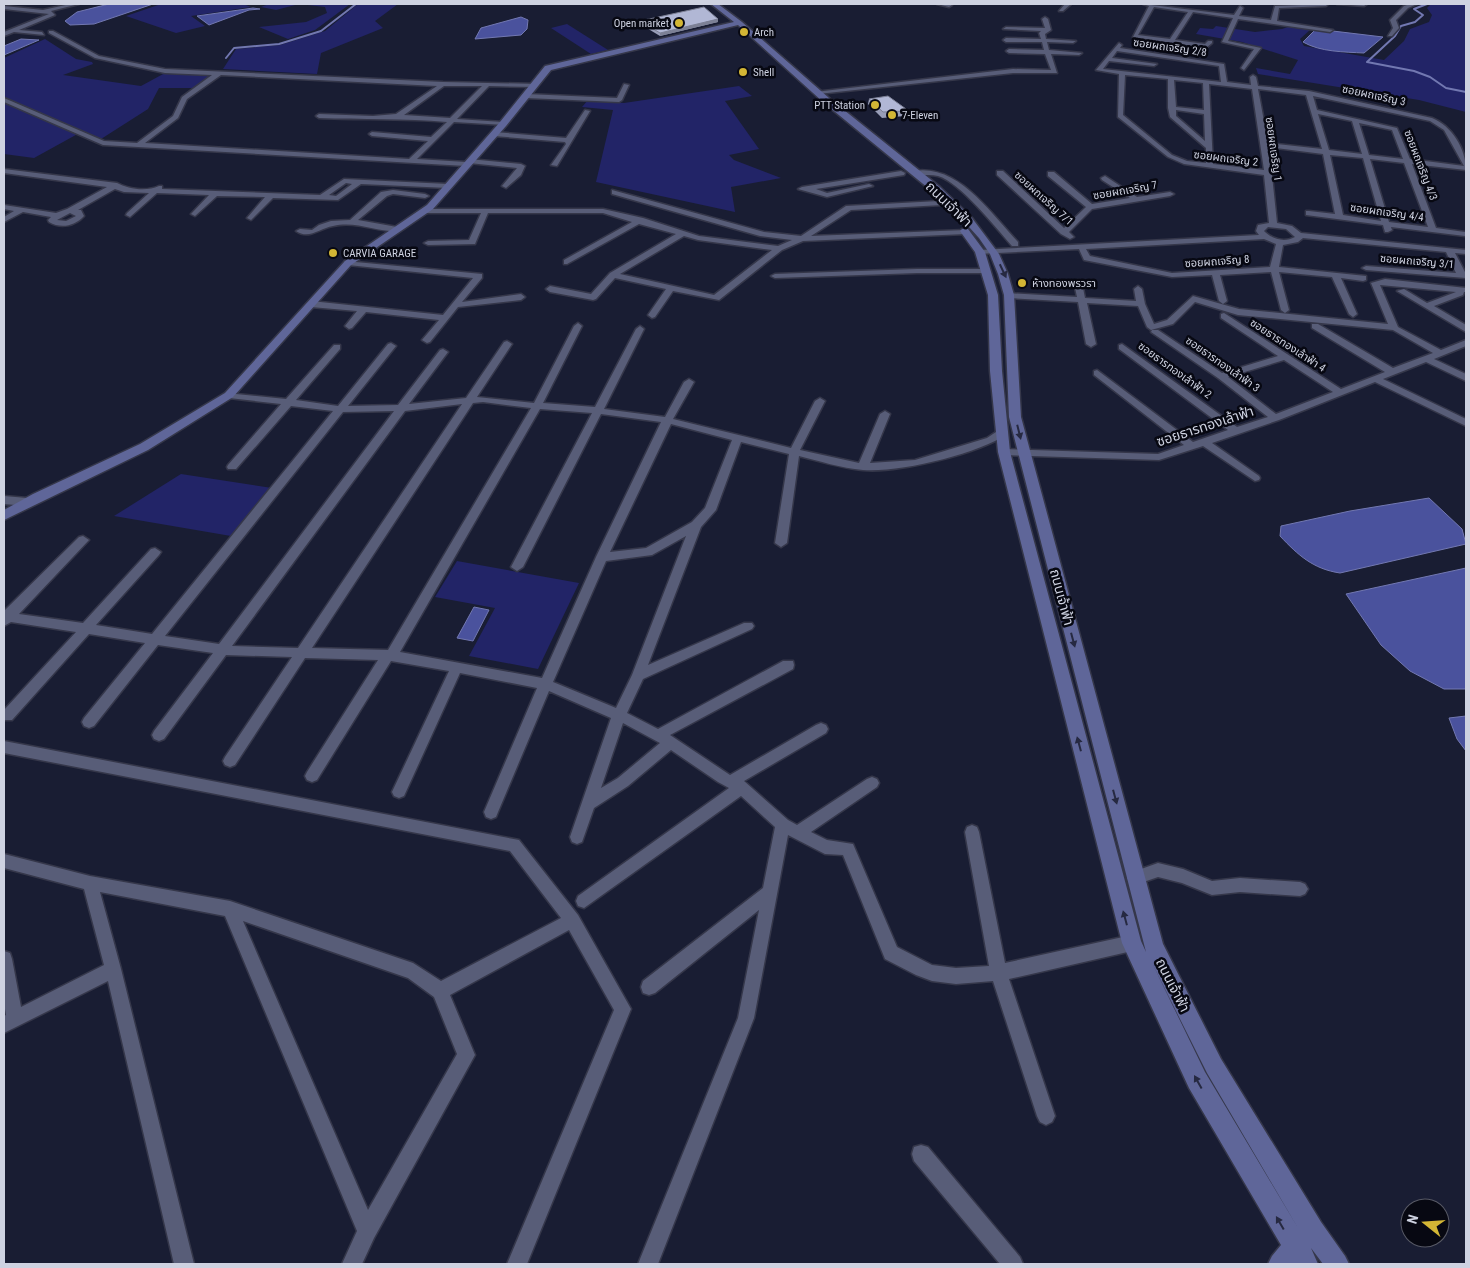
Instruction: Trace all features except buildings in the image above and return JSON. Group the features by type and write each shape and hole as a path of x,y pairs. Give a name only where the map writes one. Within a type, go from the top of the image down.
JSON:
{"main road":[{"name":"ถนนเจ้าฟ้า","path":"704,4 735,24 961,211 984,248 1006,278 1009,295 1015,417 1154,948 1204,1049 1313,1230 1337,1264"},
{"name":"ถนนเจ้าฟ้า","path":"715,4 786,76 939,203 984,248 986,271 993,295 996,371 1004,452 1132,943 1197,1080 1294,1259"},
{"path":"4,516 27,502 144,447 229,395 348,263 360,253 425,211 503,124 548,68 735,24"},
{"path":"1294,1259 1313,1230"}],"street":[{"path":"11,15 38,4"},
{"path":"45,11 76,4"},
{"path":"940,4 949,5"},
{"path":"1062,10 1068,4"},
{"path":"1145,4 1176,6 1191,11 1237,18 1308,24 1330,30"},
{"path":"1274,22 1274,11 1278,7 1326,4"},
{"path":"1340,4 1364,4"},
{"path":"1390,35 1396,28 1393,20 1406,7 1414,4"},
{"path":"1152,5 1135,36 1206,46 1210,42"},
{"path":"4,7 45,11 53,14 4,34"},
{"path":"1240,8 1225,42 1258,48 1244,68"},
{"path":"1172,41 1191,11"},
{"path":"1045,20 1048,30"},
{"path":"1006,29 1048,30"},
{"path":"13,30 42,34"},
{"path":"818,92 1013,71 1055,72 1046,52 1042,34 1048,30"},
{"path":"51,32 97,58 165,71 222,72 443,84 536,85"},
{"path":"1006,40 1073,41"},
{"name":"ซอยผถเจริญ 2/8","path":"1107,59 1117,47 1156,55 1188,70 1222,65 1224,84"},
{"path":"1009,51 1079,52"},
{"path":"1153,76 1156,55"},
{"path":"1154,64 1107,59 1099,70 1171,78 1188,70 1206,82 1255,87"},
{"path":"1041,64 1051,64"},
{"path":"139,145 176,117 184,98 209,79 222,72"},
{"name":"ซอยผถเจริญ 2","path":"1122,73 1120,116 1170,156 1186,163 1268,173"},
{"name":"ซอยผถเจริญ 1","path":"1253,77 1265,145 1273,225"},
{"path":"1171,78 1171,108 1173,117 1209,147"},
{"path":"1206,82 1210,166"},
{"path":"398,116 443,84"},
{"path":"412,160 487,85"},
{"path":"526,96 620,100 626,85"},
{"name":"ซอยผถเจริญ 3","path":"1255,87 1309,93 1432,120 1447,129 1466,164"},
{"path":"1309,93 1326,152 1340,218"},
{"path":"4,100 103,143 521,166 518,173 506,186"},
{"path":"1171,108 1206,112"},
{"path":"555,165 569,144 568,140 587,111"},
{"name":"ซอยผถเจริญ 4/3","path":"1314,112 1395,129 1433,230"},
{"path":"318,116 373,118 398,116 503,124"},
{"path":"1355,120 1385,224 1394,244"},
{"path":"372,134 434,139"},
{"path":"494,134 568,140"},
{"path":"1265,145 1466,168"},
{"path":"4,171 114,186 329,192"},
{"path":"804,189 827,195 889,181 884,175 901,173"},
{"path":"916,173 936,174 948,179 961,189 1014,244"},
{"name":"ซอยผถเจริญ 7/1","path":"1000,173 1077,243"},
{"path":"1051,174 1090,207"},
{"path":"1104,178 1134,198"},
{"path":"322,197 344,181 448,186"},
{"path":"114,186 124,190 159,188 216,193 338,198 359,182"},
{"path":"4,207 56,215 70,211 114,186"},
{"path":"130,215 159,188"},
{"path":"56,215 52,222 62,224 76,220 81,214 124,190"},
{"path":"352,222 384,194 393,192 425,196"},
{"path":"615,192 643,200 678,214 720,222 763,234 802,239 966,232"},
{"path":"195,214 216,193"},
{"name":"ซอยผถเจริญ 7","path":"1064,232 1090,207 1134,198 1170,194"},
{"path":"250,218 271,195"},
{"path":"636,205 643,200"},
{"path":"613,275 716,298 779,248 802,239 849,208 939,203"},
{"path":"4,220 21,210"},
{"path":"428,243 472,242 486,210"},
{"path":"622,216 629,210"},
{"path":"70,211 81,214"},
{"path":"425,211 603,211 698,238 779,248"},
{"name":"ซอยผถเจริญ 4/4","path":"1309,213 1462,234"},
{"path":"567,262 640,220"},
{"path":"660,226 667,221"},
{"path":"300,231 314,232 321,225 352,222 397,229"},
{"path":"713,227 720,222"},
{"path":"1262,234 1262,227 1273,225 1286,227 1299,235 1466,252"},
{"path":"550,289 593,298 613,275 684,233"},
{"path":"698,238 705,233"},
{"path":"984,248 1262,234 1280,242 1293,242 1297,241 1299,235"},
{"path":"1280,242 1274,268 1285,310"},
{"path":"984,248 1014,244 1077,243"},
{"name":"ซอยผถเจริญ 8","path":"1077,243 1087,258 1172,275 1274,268 1363,278"},
{"path":"1449,250 1464,276"},
{"path":"348,263 479,276 427,340"},
{"name":"ซอยผถเจริญ 3/1","path":"1366,268 1464,276"},
{"path":"775,276 917,271 986,271"},
{"path":"1215,272 1223,301"},
{"path":"1336,276 1353,314"},
{"path":"1138,290 1141,304 1151,326 1170,322 1193,299 1238,312 1394,327 1375,283 1385,282 1463,292"},
{"path":"1078,284 1092,344"},
{"path":"652,315 670,289"},
{"path":"1401,291 1466,329"},
{"path":"1427,306 1463,292"},
{"path":"1009,295 1141,304"},
{"path":"456,305 521,297"},
{"path":"311,304 444,318"},
{"path":"349,326 364,310"},
{"name":"ซอยธารทองเล้าฟ้า 4","path":"1224,316 1283,357 1341,393"},
{"path":"312,776 390,655 537,406 578,326"},
{"path":"1315,326 1392,372"},
{"path":"517,567 640,329"},
{"path":"1397,329 1440,353"},
{"name":"ซอยธารทองเล้าฟ้า 3","path":"1155,332 1221,376 1275,418"},
{"name":"ซอยธารทองเล้าฟ้า","path":"1004,452 1159,457 1275,418 1466,343"},
{"path":"230,761 507,344"},
{"path":"89,722 391,346"},
{"path":"232,467 337,347"},
{"name":"ซอยธารทองเล้าฟ้า 2","path":"1122,347 1236,431"},
{"path":"159,735 443,352"},
{"path":"1221,376 1283,357"},
{"path":"1426,358 1466,378"},
{"path":"1097,372 1192,446"},
{"path":"1376,379 1466,423"},
{"path":"491,812 545,684 602,557 666,420 689,382"},
{"path":"229,395 342,409 402,408 483,399 537,406 570,407 666,420 794,452 863,466 916,463 991,440 1003,432"},
{"path":"781,543 794,452 820,401"},
{"path":"863,466 885,414"},
{"path":"602,557 648,552 696,525 710,510 738,437"},
{"path":"1204,442 1254,478"},
{"path":"4,500 27,502"},
{"path":"577,837 619,715 638,675 696,525"},
{"path":"5,618 84,540"},
{"path":"7,716 155,552"},
{"path":"5,618 85,628 223,650 390,655 545,684 619,715 665,739 736,784 783,824 825,847 848,849 891,953 931,973 969,976 998,972 1132,943"},
{"path":"638,675 748,626"},
{"path":"588,804 622,782 665,739 788,665"},
{"path":"399,792 457,667"},
{"path":"584,901 736,784 821,729"},
{"path":"4,747 514,845 572,920 623,1009 517,1264"},
{"path":"799,832 872,783"},
{"path":"648,1264 746,1018 783,824"},
{"path":"972,832 998,972 1046,1116"},
{"path":"4,861 90,882 230,909 414,971 440,991 466,1054 367,1231 352,1264"},
{"path":"1136,878 1158,870 1183,876 1212,888 1240,885 1300,889"},
{"path":"90,882 113,969 184,1264"},
{"path":"649,987 770,892"},
{"path":"230,909 367,1231"},
{"path":"440,991 572,920"},
{"path":"4,959 10,1022 113,969"},
{"path":"921,1154 1013,1264"}],"shaded area":[{"path":"161,4 243,4 251,7 191,16 205,26 176,33 126,16"},
{"path":"269,4 299,4 276,10 261,7"},
{"path":"299,4 350,4 315,30 288,39 259,27 306,22 327,13 325,7"},
{"path":"358,4 398,4 375,21 383,28 321,53 317,74 223,69 236,49 280,45 325,31"},
{"path":"1431,4 1466,4 1466,112 1419,100 1258,74 1256,68 1290,74 1298,60 1242,42 1196,34 1200,28 1213,29 1216,26 1255,32 1291,26 1311,29 1300,39 1304,46 1384,60 1404,41 1410,29 1429,22 1432,15 1427,8"},
{"path":"567,24 608,50 591,54 551,28"},
{"path":"45,39 76,59 92,62 93,64 63,75 141,86 165,73 216,74 194,88 159,88 148,109 101,139 83,131 34,158 4,154 4,58"},
{"path":"739,86 752,96 725,101 759,149 729,155 734,160 781,178 731,187 735,212 596,182 613,110 582,107 588,100 624,103"},
{"path":"181,474 272,488 231,536 114,516"},
{"path":"457,561 579,583 538,669 469,656 495,608 435,597"}],"water":[{"path":"109,4 153,4 94,24 70,25 65,21 77,12"},
{"path":"253,8 260,9 249,10 209,25 197,16"},
{"path":"521,17 528,20 527,29 521,35 475,39 481,28"},
{"path":"1316,29 1383,37 1364,53 1333,51 1317,48 1303,42"},
{"path":"21,39 39,40 4,55 4,46"},
{"path":"1429,498 1462,529 1466,544 1340,573 1314,565 1280,536 1281,526 1350,511"},
{"path":"1466,568 1466,689 1444,689 1410,671 1381,645 1346,594"},
{"path":"474,607 489,610 473,641 457,638"},
{"path":"1466,716 1466,751 1457,739 1449,718"}],"waterway":[{"path":"226,58 234,48 279,44 321,31 356,4"},
{"path":"1427,4 1414,9 1423,15 1415,22 1401,26 1395,36 1367,62 1414,71 1430,77 1446,88 1466,92"}],"place":[{"name":"Open market","path":"679,23"},
{"name":"Arch","path":"744,32"},
{"name":"Shell","path":"743,72"},
{"name":"PTT Station","path":"875,105"},
{"name":"7-Eleven","path":"892,115"},
{"name":"CARVIA GARAGE","path":"333,253"},
{"name":"ห้างทองพรวรา","path":"1022,283"}]}
